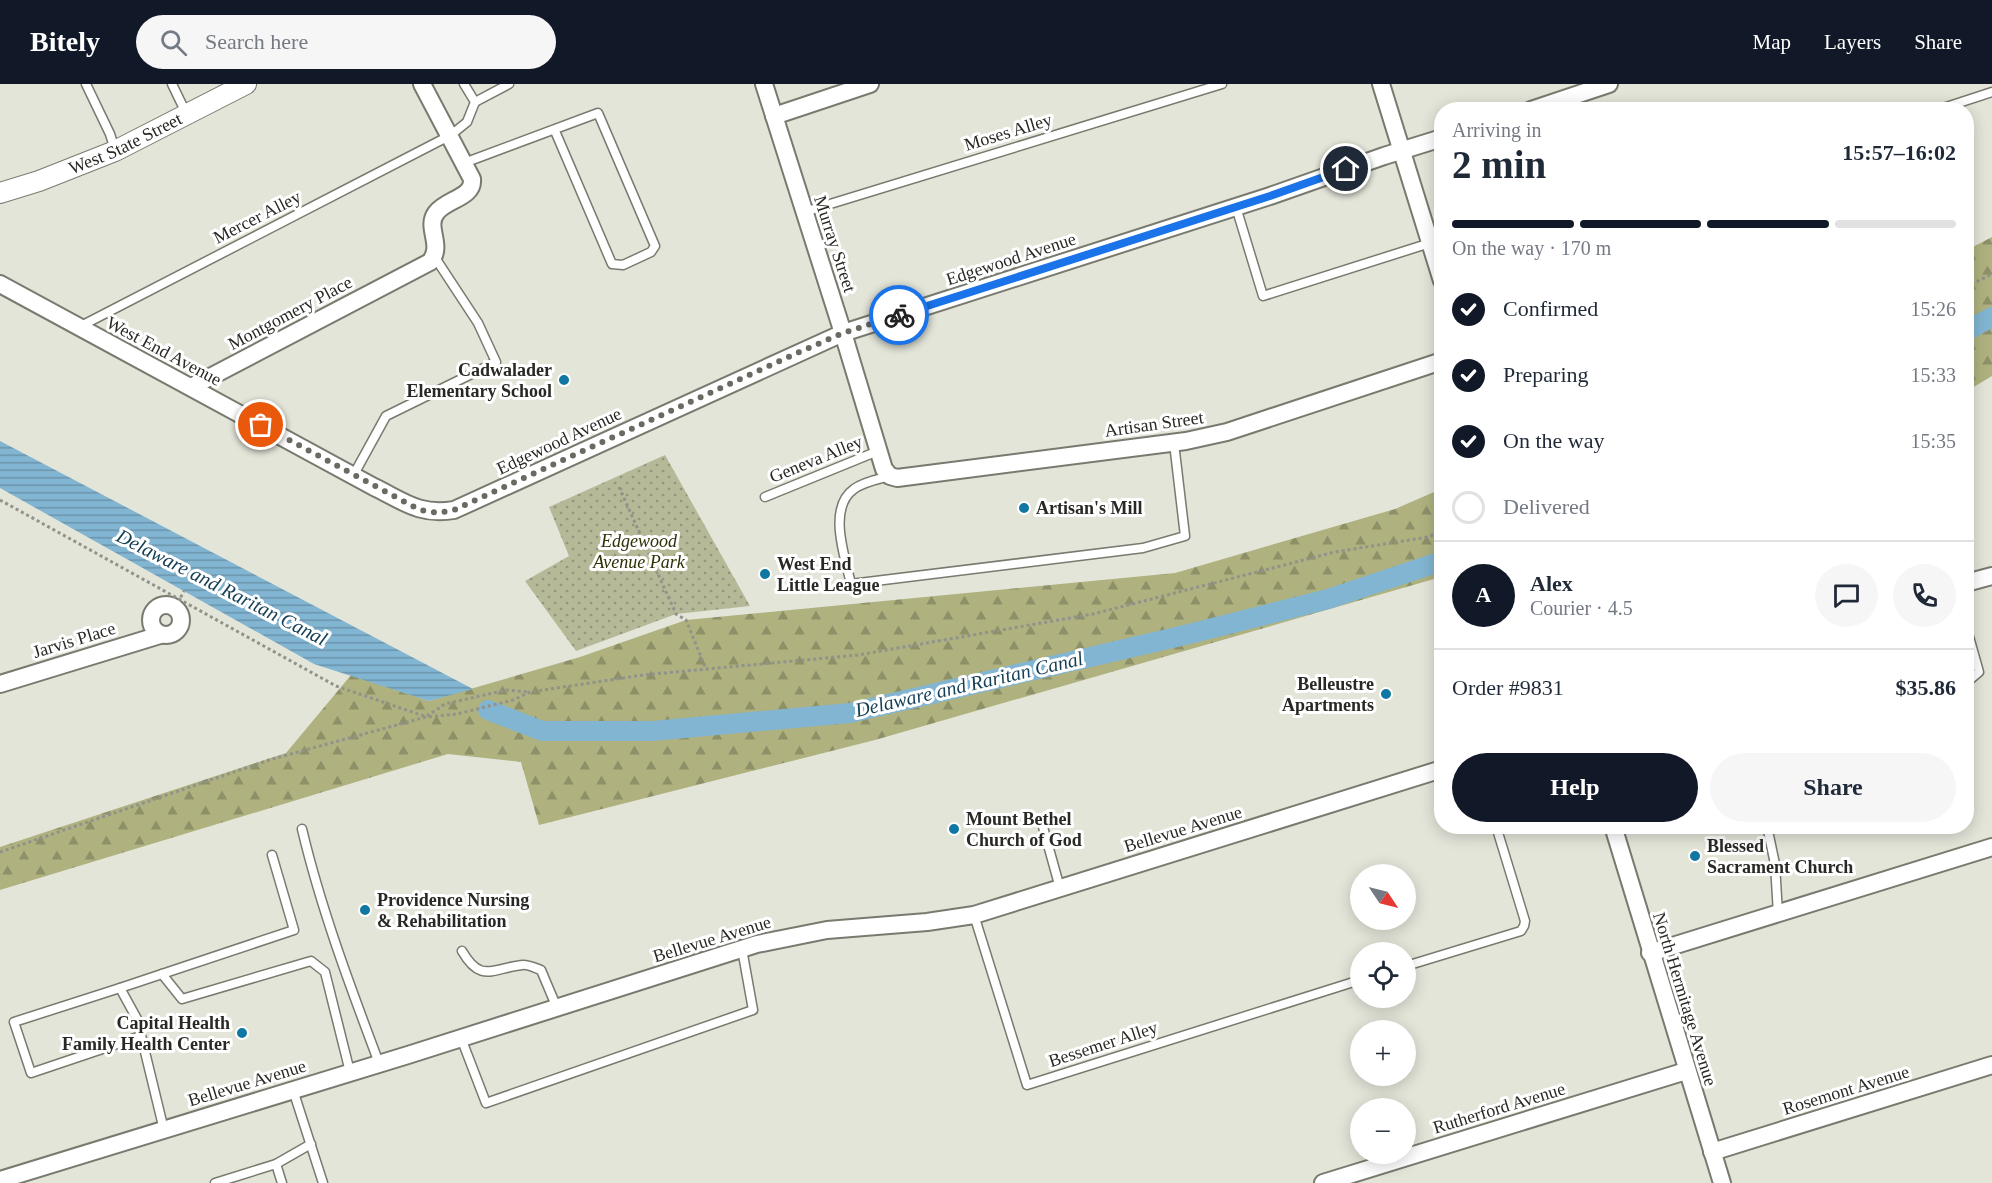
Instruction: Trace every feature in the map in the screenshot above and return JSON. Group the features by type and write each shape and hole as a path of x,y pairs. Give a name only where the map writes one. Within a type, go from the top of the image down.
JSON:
{"street":[{"name":"West State Street","path":"0,193 39,181 115,151 246,84"},
{"path":"422,84 451,135 472,179 473,186 436,213 432,223 436,249 434,256"},
{"name":"Murray Street","path":"764,84 878,451"},
{"path":"774,116 870,84"},
{"path":"1381,84 1434,256"},
{"path":"1562,102 1609,84"},
{"name":"Edgewood Avenue","path":"438,513 465,506 843,333 1236,207 1434,141"},
{"name":"Montgomery Place","path":"192,387 430,262 434,256"},
{"name":"West End Avenue","path":"0,284 353,476 420,510 438,513"},
{"name":"Artisan Street","path":"890,476 897,478 1174,443 1227,432 1434,364"},
{"path":"878,451 884,469 890,476"},
{"path":"1974,581 1992,576"},
{"name":"Jarvis Place","path":"0,684 160,635 152,627 150,620 153,611 163,605 177,603"},
{"name":"Bellevue Avenue","path":"0,1180 742,949 827,930 927,922 974,915 1434,771"},
{"name":"North Hermitage Avenue","path":"1615,834 1722,1183"},
{"path":"1650,953 1992,847"},
{"name":"Rosemont Avenue","path":"1712,1152 1992,1065"},
{"name":"Rutherford Avenue","path":"1323,1183 1686,1071"}],"lane":[{"path":"86,84 110,134 115,151"},
{"path":"172,84 187,115"},
{"path":"464,84 475,102"},
{"path":"451,135 467,122 475,102 509,84"},
{"name":"Moses Alley","path":"804,212 1222,84"},
{"path":"1961,102 1992,92"},
{"path":"464,163 598,113 655,246 651,252 623,265 612,264 555,130"},
{"name":"Mercer Alley","path":"79,327 451,135"},
{"path":"1236,207 1263,296 1430,243"},
{"path":"353,476 386,416 496,362 478,323 434,256"},
{"path":"890,476 854,489 842,503 839,519 851,584 1143,548 1185,536 1174,443"},
{"name":"Geneva Alley","path":"765,497 878,451"},
{"path":"1974,652 1980,672 1974,677"},
{"path":"1042,827 1060,888"},
{"path":"302,829 341,962 379,1063"},
{"path":"1416,963 1521,931 1524,927 1498,834"},
{"path":"1769,834 1775,864 1778,914"},
{"path":"141,1036 30,1073 14,1022 294,930 272,855"},
{"name":"Bessemer Alley","path":"974,915 1027,1085 1350,983"},
{"path":"461,1038 486,1103 753,1010 742,949"},
{"path":"462,951 470,965 490,972 524,964 541,970 556,1008"},
{"path":"162,974 182,999 311,961 325,972 350,1072"},
{"path":"120,988 137,1019 164,1130"},
{"path":"292,1089 323,1183"},
{"path":"215,1183 276,1164 311,1144"},
{"path":"276,1164 282,1183"}],"path":[{"path":"1974,284 1992,274"},
{"path":"619,487 676,614 686,620 706,669"},
{"path":"0,500 177,603 336,686 426,717"},
{"path":"426,717 445,704 506,690 530,692 643,675 858,656 1093,614 1335,552 1434,534"},
{"path":"177,603 184,591"},
{"path":"0,852 269,760 426,717 457,714 513,700 530,692"}],"green space":[{"path":"1992,237 1992,376 1974,387 1974,246"},
{"name":"Edgewood Avenue Park","path":"665,455 750,606 676,614 576,651 525,581 569,556 549,507"},
{"path":"1434,492 1434,579 875,740 539,825 521,762 448,754 0,890 0,847 286,753 351,675 429,701 580,657 686,620 1175,573 1395,509"}],"water":[{"path":"0,441 473,689 429,701 314,664 0,488"}],"waterway":[{"name":"Delaware and Raritan Canal","path":"1974,327 1992,317"},
{"name":"Delaware and Raritan Canal","path":"488,710 542,731 652,731 850,713 1185,635 1328,599 1434,564"}],"way so far":[{"path":"261,425 420,510 438,513 454,510 843,333 899,315"}],"place":[{"name":"Cadwalader Elementary School","path":"564,380"},
{"name":"Artisan's Mill","path":"1024,508"},
{"name":"West End Little League","path":"765,574"},
{"name":"Belleustre Apartments","path":"1386,694"},
{"name":"Mount Bethel Church of God","path":"954,829"},
{"name":"Blessed Sacrament Church","path":"1695,856"},
{"name":"Providence Nursing & Rehabilitation","path":"365,910"},
{"name":"Capital Health Family Health Center","path":"242,1033"}],"route":[{"path":"899,315 1270,196 1346,169"}]}
